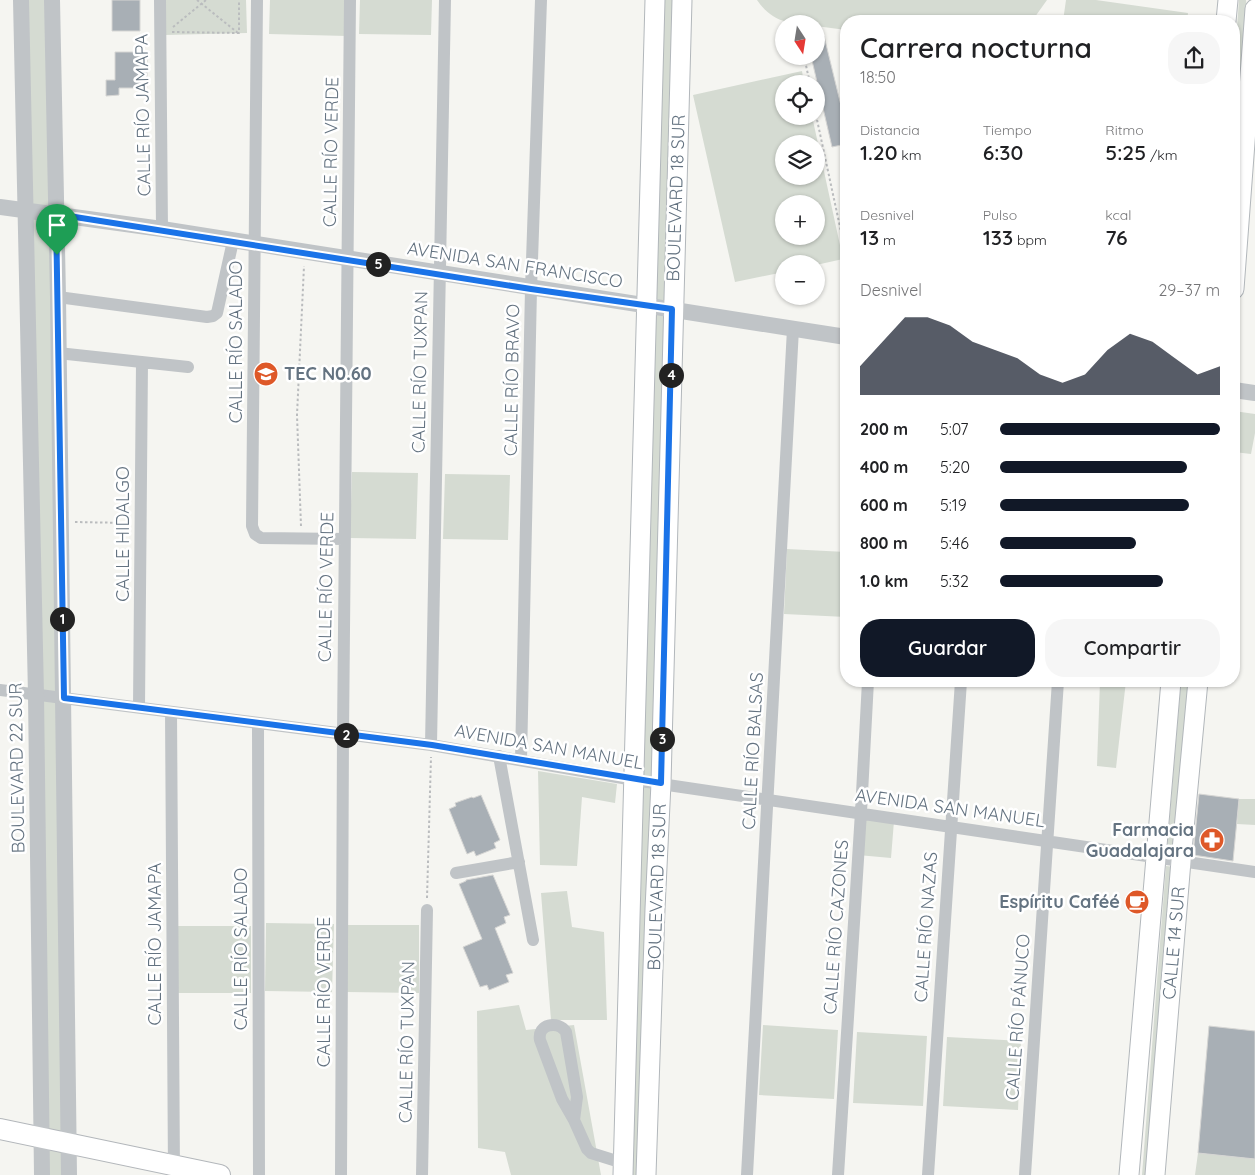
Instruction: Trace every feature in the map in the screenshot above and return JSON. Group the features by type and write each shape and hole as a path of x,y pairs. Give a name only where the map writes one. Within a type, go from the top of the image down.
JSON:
{"main road":[{"name":"BOULEVARD 18 SUR","path":"623,1169 655,0"},
{"name":"BOULEVARD 18 SUR","path":"646,1175 661,783 672,309 682,0"},
{"path":"1227,15 1228,0"},
{"path":"1240,210 1255,9"},
{"name":"CALLE 14 SUR","path":"1129,1175 1171,687"},
{"name":"CALLE 14 SUR","path":"1155,1175 1197,687"},
{"path":"631,850 658,850"},
{"path":"629,908 655,908"},
{"path":"628,985 653,986"},
{"path":"0,1129 174,1170 220,1175"}],"street":[{"name":"BOULEVARD 22 SUR","path":"21,0 24,210 36,695 42,1175"},
{"path":"52,0 64,698 68,1175"},
{"name":"CALLE RÍO JAMAPA","path":"160,0 162,230"},
{"name":"CALLE RÍO SALADO","path":"257,0 252,526 255,534 261,538 301,538"},
{"name":"CALLE RÍO VERDE","path":"341,1175 342,735 350,0"},
{"name":"CALLE RÍO TUXPAN","path":"432,745 445,0"},
{"name":"CALLE RÍO BRAVO","path":"521,760 531,289 541,0"},
{"name":"AVENIDA SAN FRANCISCO","path":"0,207 254,244 840,336"},
{"path":"58,297 207,317 213,316 217,312 233,241"},
{"name":"CALLE RÍO BALSAS","path":"747,1175 794,330"},
{"path":"58,353 188,367"},
{"name":"CALLE HIDALGO","path":"139,707 142,362"},
{"path":"1240,391 1255,394"},
{"path":"301,538 344,539"},
{"name":"CALLE RÍO CAZONES","path":"838,1175 868,687"},
{"name":"CALLE RÍO NAZAS","path":"928,1175 961,687"},
{"name":"CALLE RÍO PÁNUCO","path":"1025,1175 1058,687"},
{"name":"AVENIDA SAN MANUEL","path":"0,690 432,745 634,780 768,798 1255,872"},
{"name":"CALLE RÍO JAMAPA","path":"171,712 174,1170"},
{"name":"CALLE RÍO SALADO","path":"258,723 259,1175"},
{"path":"499,756 533,940"},
{"path":"456,873 519,862"},
{"name":"CALLE RÍO TUXPAN","path":"422,1175 427,910"},
{"path":"574,1120 577,1097 566,1032 562,1026 544,1027 540,1033 540,1040 562,1100 574,1120 584,1144 590,1153 623,1169"}],"path":[{"path":"197,0 239,34"},
{"path":"206,0 168,32 239,34"},
{"path":"239,0 239,34"},
{"path":"818,125 840,227"},
{"path":"301,538 297,415 302,348 305,252"},
{"path":"61,522 140,523"},
{"path":"427,910 432,745"}],"shaded area":[{"path":"21,0 52,0 69,1137 42,1131"},
{"path":"164,0 246,0 247,33 165,35"},
{"path":"270,0 348,0 347,36 269,34"},
{"path":"360,0 432,0 431,35 359,34"},
{"path":"655,0 683,0 646,1175 623,1175"},
{"path":"757,0 1047,0 1036,15 840,15 840,29 825,27 825,15 775,15 775,17"},
{"path":"1066,0 1096,0 1188,13 1188,15 1064,15"},
{"path":"1239,0 1246,0 1249,36 1240,141 1240,15 1238,15"},
{"path":"802,71 803,75 784,75"},
{"path":"775,77 775,125 814,125 816,135 775,135 775,185 825,185 825,176 840,245 840,260 825,263 825,255 775,255 775,274 735,282 693,95"},
{"path":"1240,412 1255,414 1255,433 1251,454 1240,453"},
{"path":"352,472 418,473 416,539 350,538"},
{"path":"445,474 510,475 508,540 443,539"},
{"path":"787,549 840,552 840,617 784,614"},
{"path":"1100,687 1125,687 1116,768 1097,766"},
{"path":"1181,687 1191,687 1177,851 1167,850"},
{"path":"538,771 617,784 615,803 582,797 577,866 540,865"},
{"path":"1239,799 1255,799 1255,825 1237,824"},
{"path":"861,818 894,821 891,858 858,855"},
{"path":"1166,866 1175,867 1149,1175 1142,1175"},
{"path":"567,891 572,927 604,932 607,1020 551,1020 541,893"},
{"path":"266,923 334,924 332,992 265,991"},
{"path":"347,925 419,925 419,993 347,992"},
{"path":"176,926 251,926 251,993 177,993"},
{"path":"519,1005 526,1030 574,1025 601,1175 511,1175 505,1152 478,1148 477,1011"},
{"path":"763,1025 838,1030 834,1099 759,1095"},
{"path":"857,1032 927,1036 923,1106 853,1103"},
{"path":"947,1037 1021,1041 1018,1110 943,1106"},
{"path":"49,1146 62,1150 62,1175 49,1175"},
{"path":"1198,1153 1255,1159 1255,1175 1195,1175"}],"building":[{"path":"112,0 140,0 140,31 112,31"},
{"path":"825,40 840,101 840,145 832,147 825,117 825,75 815,75 813,65 825,65"},
{"path":"115,52 147,52 147,88 119,88 119,95 106,96 106,80 115,80"},
{"name":"Farmacia Guadalajara","path":"1199,794 1239,799 1233,861 1193,855"},
{"path":"481,795 500,840 494,843 496,848 476,856 474,851 467,854 449,809 456,806 455,803"},
{"path":"493,875 510,915 504,917 506,923 495,928 513,973 506,975 509,982 489,990 487,985 480,987 463,947 482,939 459,884 466,880"},
{"path":"1209,1026 1255,1031 1255,1159 1198,1153"}],"place":[{"name":"TEC N0.60","path":"266,374"},
{"name":"Farmacia Guadalajara","path":"1212,840"},
{"name":"Espíritu Caféé","path":"1137,902"}],"route":[{"path":"56,214 531,289 672,309 661,783 432,745 64,698 57,255 56,214"}]}
